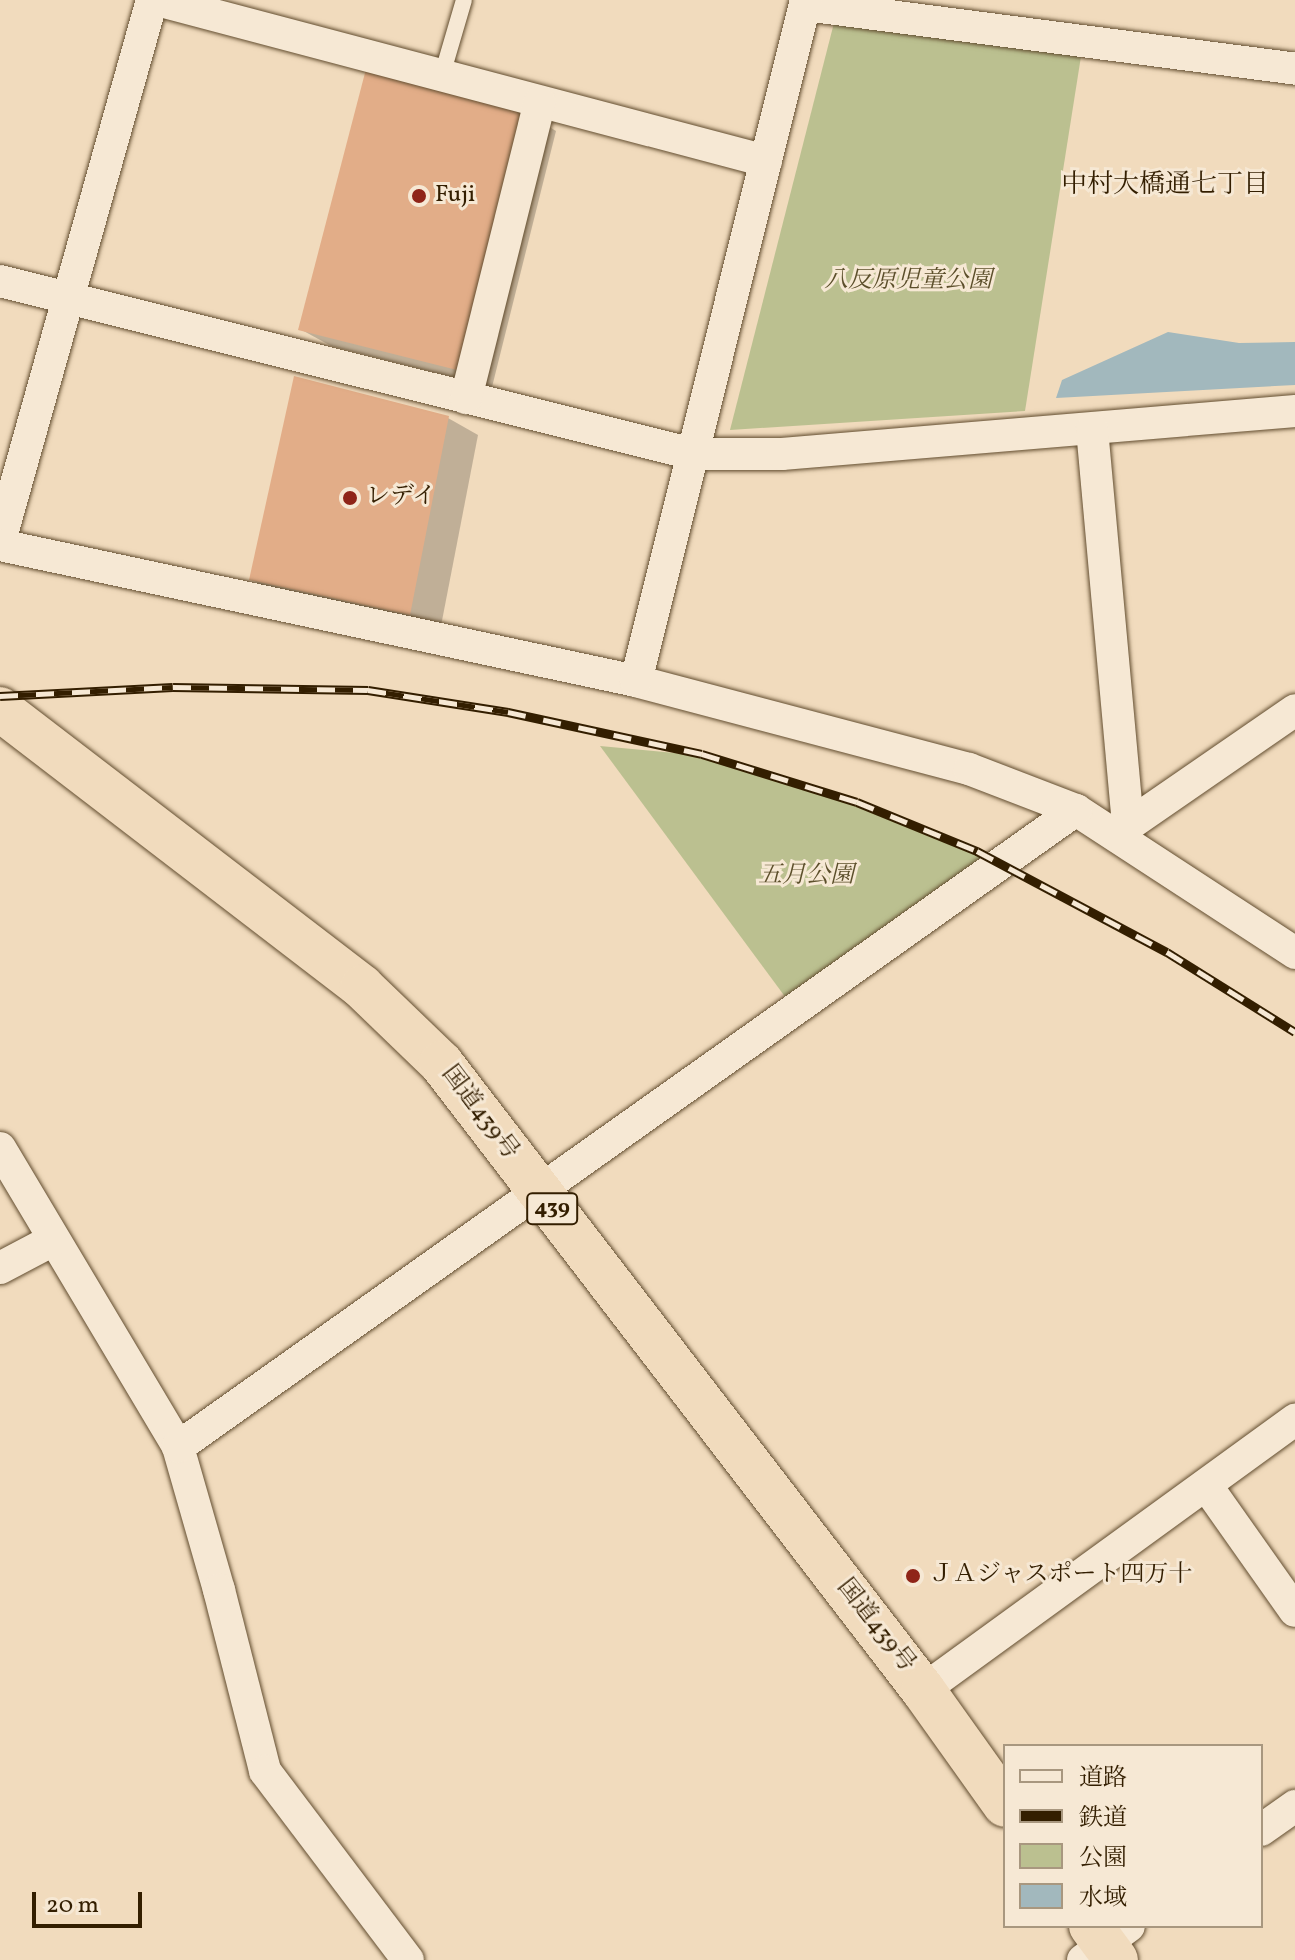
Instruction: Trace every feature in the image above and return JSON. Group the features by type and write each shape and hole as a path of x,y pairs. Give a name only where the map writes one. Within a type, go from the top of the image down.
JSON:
{"highway":[{"name":"国道439号","path":"0,709 362,987 441,1063 923,1690 1003,1802"}],"street":[{"path":"766,161 154,0 0,543 636,681 969,769 1123,830 1295,953"},
{"path":"636,681 805,3 1295,69"},
{"path":"466,398 540,102"},
{"path":"0,281 693,454 782,454 1295,411"},
{"path":"1092,429 1123,830"},
{"path":"1123,830 1295,710"},
{"path":"178,1447 1076,810"},
{"path":"0,1148 178,1447 219,1590 265,1771 408,1960"},
{"path":"0,1268 53,1240"},
{"path":"923,1690 1295,1420"},
{"path":"1206,1485 1295,1611"},
{"path":"1263,1829 1295,1806"}],"lane":[{"path":"442,75 464,0"}],"green space":[{"name":"八反原児童公園","path":"836,15 1082,50 1025,411 730,430"},
{"name":"五月公園","path":"600,746 718,757 867,805 987,855 786,998"}],"water":[{"path":"1168,332 1239,343 1295,342 1295,385 1056,398 1062,380"}],"building":[{"name":"Fuji","path":"366,69 527,111 461,371 298,330"},
{"name":"レデイ","path":"294,376 449,416 410,615 249,580"}],"railway":[{"path":"0,696 173,687 368,690 508,712 702,754 857,802 977,851 1167,952 1295,1032"}],"place":[{"name":"Fuji","path":"419,196"},
{"name":"レデイ","path":"350,498"},
{"name":"ＪＡジャスポート四万十","path":"913,1576"}],"district":[{"name":"中村大橋通七丁目","path":"1165,186"}]}
